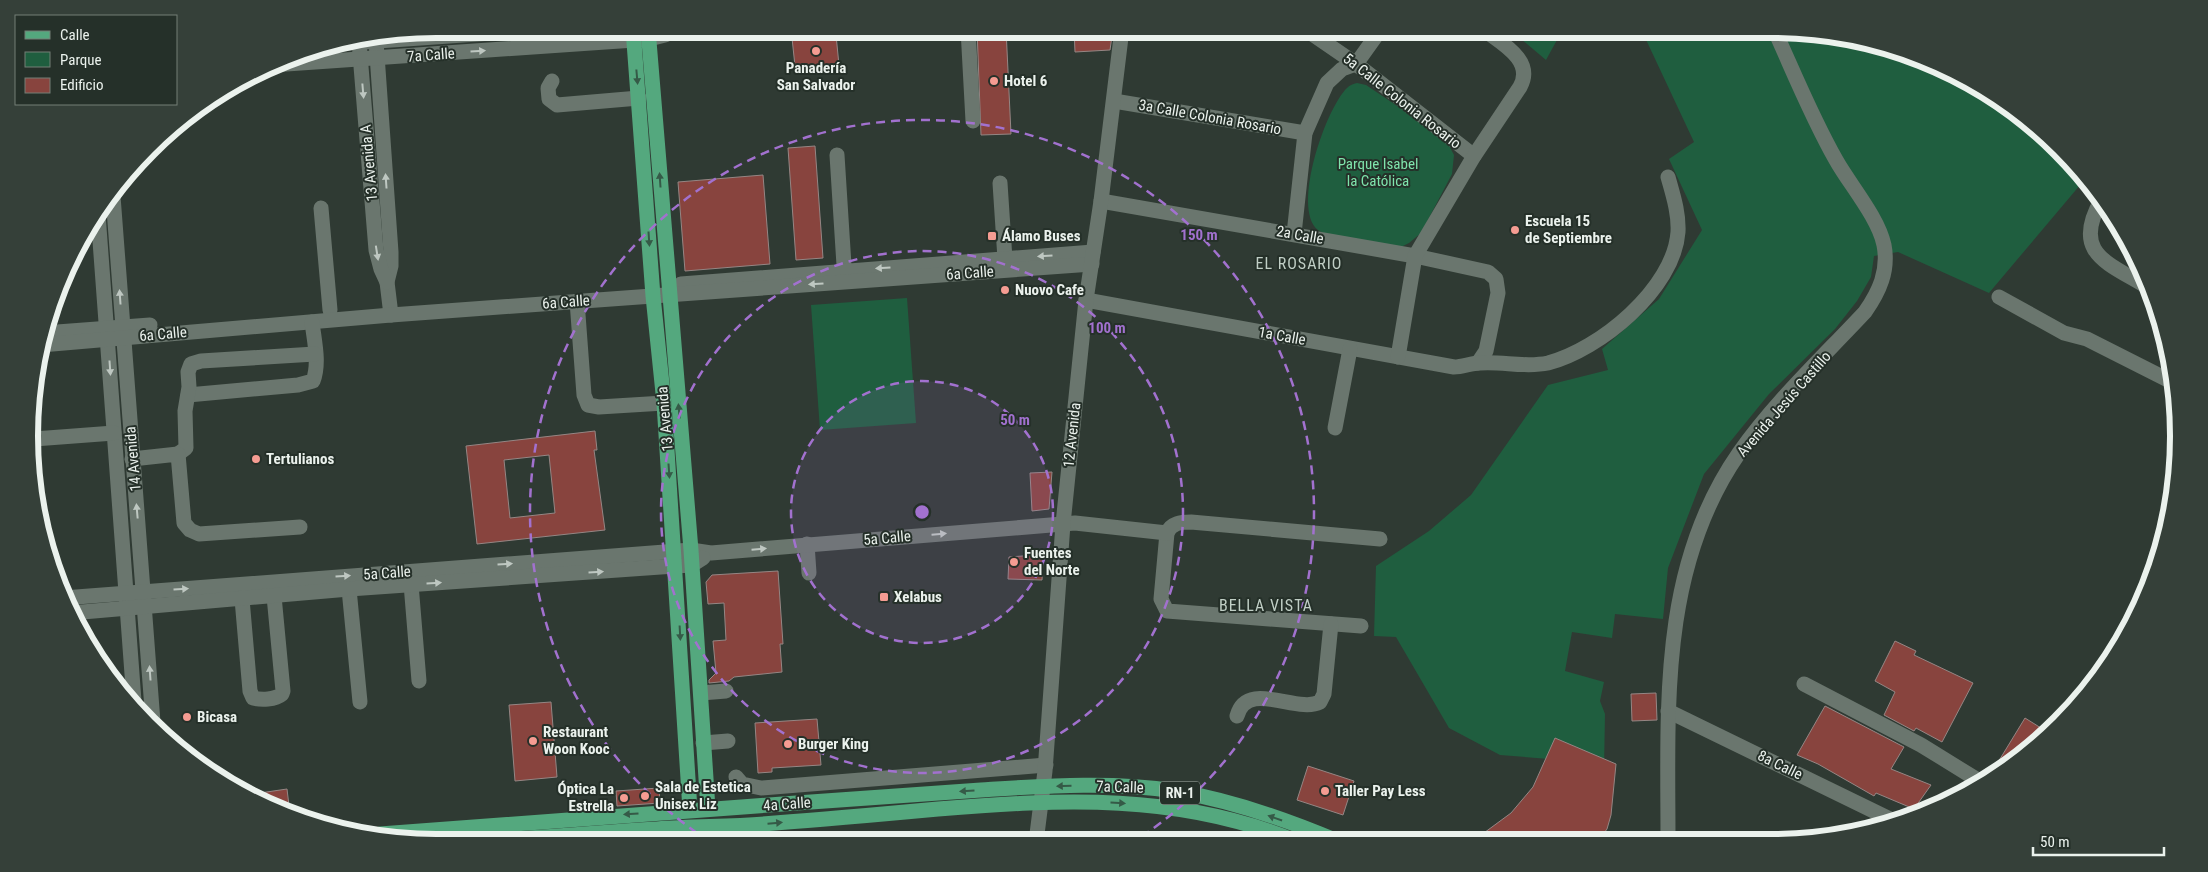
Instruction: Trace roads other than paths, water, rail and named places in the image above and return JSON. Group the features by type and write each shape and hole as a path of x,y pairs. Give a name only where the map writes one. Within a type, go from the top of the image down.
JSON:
{"main road":[{"name":"13 Avenida","path":"641,38 639,98 692,557 708,809"},
{"name":"13 Avenida","path":"641,38 661,290 664,402 690,810"},
{"name":"7a Calle","path":"1016,795 1105,786 1137,787 1211,799 1261,813 1318,834"},
{"name":"4a Calle","path":"398,833 690,810 1016,795"},
{"name":"4a Calle","path":"707,834 1016,795"},
{"name":"7a Calle","path":"1016,795 1068,801 1118,802 1165,807 1210,814 1273,834"},
{"name":"4a Calle","path":"581,834 659,828 693,834"}],"street":[{"name":"7a Calle","path":"396,40 419,38"},
{"name":"7a Calle","path":"296,63 378,58 597,38"},
{"path":"968,38 973,121"},
{"name":"12 Avenida","path":"1037,834 1046,768 1063,524 1086,300 1101,200 1121,38"},
{"name":"5a Calle Colonia Rosario","path":"1319,38 1356,64 1474,156"},
{"path":"1294,234 1305,133 1327,83 1342,69 1356,64 1375,38"},
{"path":"1398,357 1415,256 1474,156 1520,88 1525,74 1517,56 1494,38"},
{"name":"Avenida Jesús Castillo","path":"1668,834 1670,665 1685,573 1709,507 1738,454 1757,430 1865,312 1875,298 1883,280 1885,263 1884,244 1876,225 1818,127 1778,38"},
{"name":"13 Avenida A","path":"376,42 391,252 391,266 387,282"},
{"name":"13 Avenida A","path":"355,46 360,59 376,250 387,282 390,310"},
{"path":"552,81 548,88 549,99 557,105 639,98"},
{"name":"3a Calle Colonia Rosario","path":"1114,101 1305,133"},
{"path":"837,155 845,277"},
{"name":"1a Calle","path":"1086,300 1454,367 1478,363 1531,365 1564,358 1600,339 1632,311 1655,287 1671,262 1678,233 1676,203 1668,177"},
{"path":"1000,183 1005,259"},
{"name":"2a Calle","path":"1101,200 1415,256 1488,272 1496,279 1498,292 1486,351 1478,363"},
{"name":"14 Avenida","path":"113,203 114,433 134,696"},
{"path":"321,208 330,310"},
{"path":"2098,208 2092,223 2090,237 2092,248 2104,260 2139,282"},
{"name":"14 Avenida","path":"99,224 132,458 146,607 153,717"},
{"name":"6a Calle","path":"939,270 1005,259 1093,258"},
{"name":"6a Calle","path":"51,333 115,333 312,322 390,310 1093,258"},
{"name":"6a Calle","path":"48,344 115,333 330,310 390,310 577,301 661,290"},
{"path":"1999,297 2064,333 2087,339 2166,379"},
{"path":"577,301 584,395 588,404 599,407 664,402"},
{"path":"188,395 313,380 315,354 312,322"},
{"path":"1336,428 1350,349"},
{"path":"132,458 178,454 186,448 185,411 188,395 188,372 191,364 315,354"},
{"path":"38,439 114,433"},
{"path":"178,454 184,523 190,530 199,534 300,527"},
{"path":"1361,626 1167,611 1161,599 1167,533 1170,527 1175,524 1191,522 1380,538"},
{"name":"5a Calle","path":"79,612 411,584 675,559 711,553 807,544 1063,524 1086,523 1167,533"},
{"path":"807,544 809,573"},
{"name":"5a Calle","path":"72,597 675,559"},
{"path":"411,584 420,681"},
{"path":"350,589 360,702"},
{"path":"242,599 250,691 253,698 277,698 282,694 283,690 274,596"},
{"path":"1237,716 1244,705 1259,699 1303,706 1310,706 1320,702 1324,694 1331,624"},
{"path":"1804,684 1921,745 1975,778"},
{"path":"701,693 726,691"},
{"name":"8a Calle","path":"1668,711 1886,817"},
{"path":"703,743 728,741"},
{"path":"736,777 742,784 761,788 1046,768"}],"place":[{"name":"Panadería San Salvador","path":"816,51"},
{"name":"Hotel 6","path":"994,81"},
{"name":"Escuela 15 de Septiembre","path":"1515,230"},
{"name":"Álamo Buses","path":"992,236"},
{"name":"Nuovo Cafe","path":"1005,290"},
{"name":"Tertulianos","path":"256,459"},
{"name":"Fuentes del Norte","path":"1014,562"},
{"name":"Xelabus","path":"884,597"},
{"name":"Bicasa","path":"187,717"},
{"name":"Restaurant Woon Kooc","path":"533,741"},
{"name":"Burger King","path":"788,744"},
{"name":"Taller Pay Less","path":"1325,791"},
{"name":"Sala de Estetica Unisex Liz","path":"645,796"},
{"name":"Óptica La Estrella","path":"624,798"}],"district":[{"name":"EL ROSARIO","path":"1299,263"},
{"name":"BELLA VISTA","path":"1266,605"}],"park label":[{"name":"Parque Isabel la Católica","path":"1378,172"}]}
